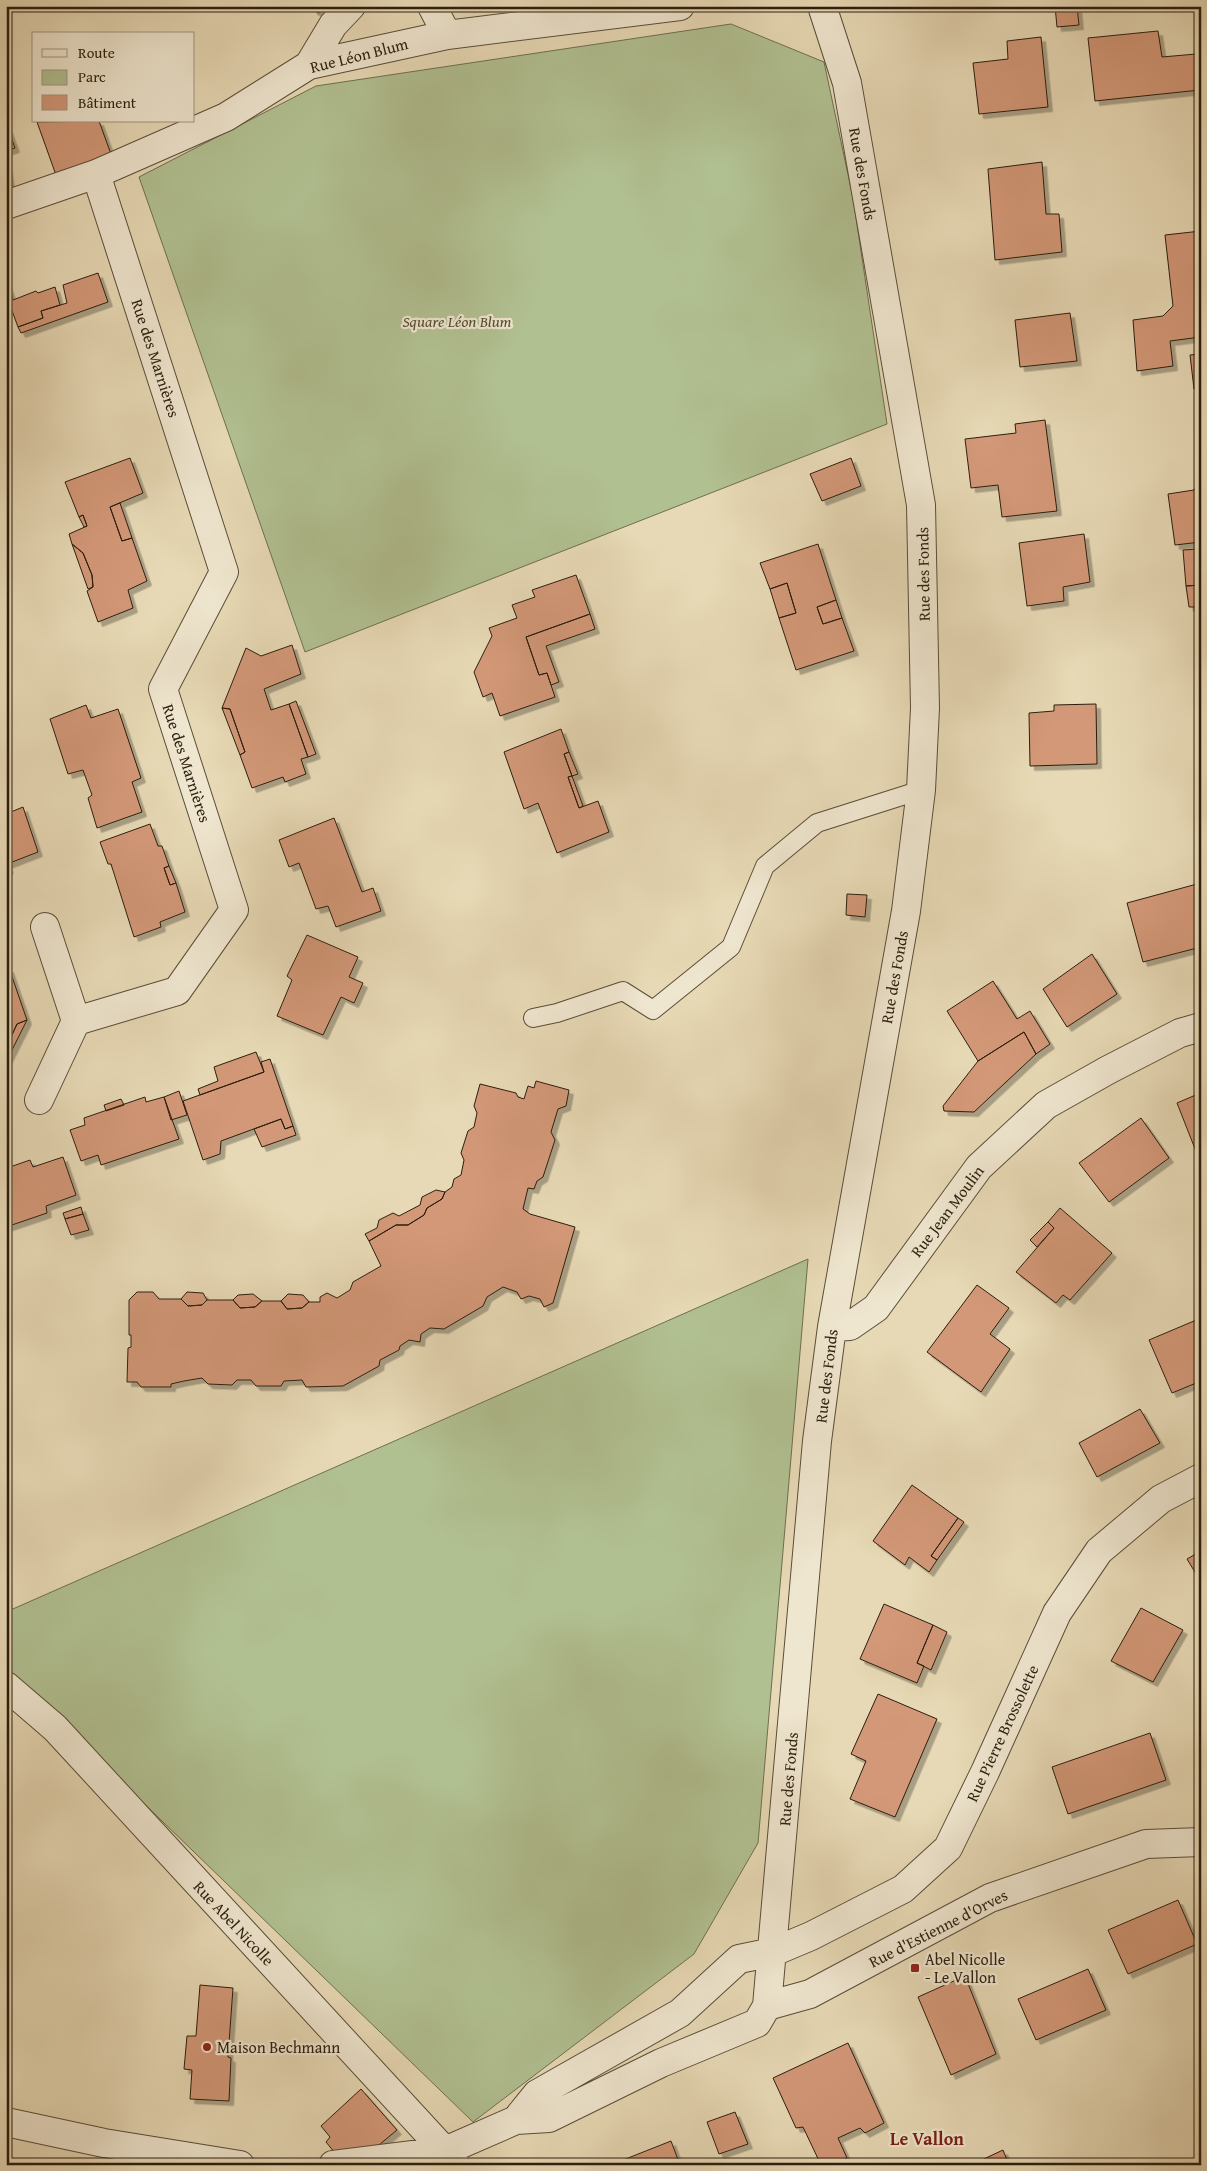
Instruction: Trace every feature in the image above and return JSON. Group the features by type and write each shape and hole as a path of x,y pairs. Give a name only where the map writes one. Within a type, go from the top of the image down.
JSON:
{"street":[{"path":"309,64 333,25 351,6"},
{"path":"432,6 448,35"},
{"name":"Rue Léon Blum","path":"6,205 96,174 226,117 309,64 448,35 680,6"},
{"name":"Rue des Fonds","path":"767,2006 817,1441 832,1327 906,911 920,790 925,708 921,505 847,83 822,6"},
{"name":"Rue des Marnières","path":"76,1021 177,991 234,910 163,690 224,572 96,174"},
{"path":"39,1100 76,1021 45,927"},
{"name":"Rue Jean Moulin","path":"832,1327 850,1326 876,1308 979,1166 1046,1106 1108,1070 1180,1033 1201,1027"},
{"name":"Rue Pierre Brossolette","path":"773,1952 811,1936 903,1889 948,1848 985,1772 1057,1613 1099,1551 1161,1499 1201,1478"},
{"name":"Rue Abel Nicolle","path":"6,1686 55,1728 451,2158"},
{"name":"Rue d'Estienne d'Orves","path":"767,2006 810,1994 990,1898 1146,1844 1201,1842"},
{"path":"333,2165 451,2158 516,2120 537,2094 680,2013 739,1960 773,1952"},
{"path":"516,2120 549,2118 662,2063 757,2023 767,2006"},
{"path":"6,2122 104,2143 240,2165"}],"lane":[{"path":"533,1018 556,1014 623,992 652,1010 730,947 765,866 817,823 920,790"}],"green space":[{"name":"Square Léon Blum","path":"731,24 824,62 853,198 887,424 305,652 139,177 316,86"},
{"path":"808,1259 758,1843 694,1954 473,2122 6,1670 6,1612"}],"building":[{"path":"312,6 326,6 319,13 313,10"},
{"path":"1055,6 1077,6 1079,25 1057,27"},
{"path":"1158,31 1162,57 1196,54 1200,90 1095,101 1088,38"},
{"path":"1041,37 1048,107 979,114 973,63 1008,59 1007,41"},
{"path":"37,122 99,122 111,154 56,175"},
{"path":"6,123 15,148 6,151"},
{"path":"6,156 11,191 6,193"},
{"path":"1042,162 1046,214 1059,214 1062,252 995,260 988,169"},
{"path":"1201,231 1201,337 1170,341 1173,366 1137,371 1133,320 1163,316 1173,306 1165,235"},
{"path":"98,273 108,302 21,333 18,327 43,318 41,311 67,303 63,285"},
{"path":"6,281 13,300 36,291 38,293 55,287 60,305 41,311 43,318 18,327 11,308 6,310"},
{"path":"1070,313 1077,361 1020,367 1015,320"},
{"path":"1201,354 1201,388 1194,389 1190,355"},
{"path":"1045,420 1057,511 1002,517 998,485 971,488 965,439 1016,433 1015,424"},
{"path":"1197,445 1201,445 1201,467"},
{"path":"130,458 143,493 110,507 122,541 132,538 147,581 128,590 133,608 98,622 87,591 93,587 92,575 83,553 72,544 69,534 87,526 83,515 79,517 65,482"},
{"path":"851,458 861,486 822,501 810,474"},
{"path":"1201,480 1201,542 1175,545 1168,494 1194,490"},
{"path":"120,503 132,538 122,541 110,507"},
{"path":"83,515 87,526 84,527 79,517"},
{"path":"1084,534 1090,582 1063,587 1064,601 1027,606 1019,543"},
{"path":"72,544 83,553 92,575 93,587 88,589"},
{"path":"818,544 836,600 817,607 823,624 842,618 854,651 796,670 779,618 796,613 787,583 770,589 760,563"},
{"path":"1198,549 1201,585 1186,586 1183,550"},
{"path":"576,575 590,614 526,637 539,675 547,673 555,697 500,716 492,693 483,697 474,672 492,636 489,628 517,618 512,605 535,597 532,590"},
{"path":"787,583 796,613 779,618 770,589"},
{"path":"1201,585 1201,607 1189,607 1186,586"},
{"path":"836,600 842,618 823,624 817,607"},
{"path":"590,614 595,629 546,646 559,682 551,685 547,673 539,675 526,637"},
{"path":"292,645 301,674 264,689 271,710 289,704 308,757 301,759 306,774 285,782 283,777 252,788 240,755 245,752 230,709 222,708 246,648 261,656"},
{"path":"296,701 316,754 308,757 289,704"},
{"path":"1096,704 1097,764 1030,766 1029,713 1054,711 1054,705"},
{"path":"86,705 91,718 118,709 141,778 132,782 142,812 97,828 88,798 92,795 83,770 68,774 50,719"},
{"path":"222,708 230,709 245,752 240,755"},
{"path":"561,729 569,752 564,754 572,776 568,777 579,808 598,801 609,832 557,853 538,803 524,809 504,752"},
{"path":"569,752 578,774 572,776 564,754"},
{"path":"572,776 583,806 579,808 568,777"},
{"path":"23,807 38,852 7,864 9,869 6,870 6,814"},
{"path":"334,818 362,892 373,888 381,911 336,927 328,906 316,909 299,863 289,867 279,840"},
{"path":"150,824 158,846 162,846 169,866 164,868 170,885 176,883 185,912 160,922 161,927 134,937 111,864 108,864 100,842"},
{"path":"169,866 176,883 170,885 164,868"},
{"path":"1197,884 1201,899 1201,947 1143,962 1127,903"},
{"path":"847,894 867,895 865,917 846,915"},
{"path":"307,935 358,957 349,977 363,983 354,1003 341,997 323,1035 277,1016 292,980 287,976"},
{"path":"1092,954 1117,994 1067,1027 1043,989"},
{"path":"9,968 27,1020 17,1024 6,1048 6,969"},
{"path":"993,981 1017,1019 1030,1011 1050,1044 1036,1054 1024,1032 978,1061 947,1011"},
{"path":"27,1020 6,1062 6,1048 17,1024"},
{"path":"1024,1032 1036,1054 974,1112 944,1111 943,1106 978,1061"},
{"path":"256,1052 264,1072 200,1095 198,1089 218,1081 214,1067"},
{"path":"270,1059 293,1126 285,1129 281,1119 221,1141 220,1154 203,1160 183,1101 264,1072 261,1062"},
{"path":"536,1081 569,1090 566,1106 558,1109 551,1132 555,1140 543,1177 537,1181 534,1189 528,1188 523,1209 530,1214 575,1227 553,1303 544,1307 540,1299 529,1296 521,1299 517,1292 503,1287 487,1297 483,1306 444,1329 430,1328 421,1334 420,1342 409,1340 400,1346 399,1350 380,1360 379,1366 343,1386 306,1387 302,1380 284,1381 281,1386 256,1386 251,1380 237,1380 232,1385 208,1384 202,1378 171,1384 171,1387 141,1387 137,1382 127,1382 128,1348 131,1347 129,1300 137,1292 153,1292 159,1299 181,1299 188,1306 202,1305 207,1300 233,1300 240,1308 255,1307 262,1301 281,1301 287,1309 302,1308 309,1302 320,1302 320,1297 327,1293 337,1298 350,1290 353,1282 381,1266 369,1241 396,1225 408,1225 424,1215 427,1208 442,1199 445,1192 452,1187 454,1179 461,1175 464,1160 461,1153 468,1131 474,1127 477,1113 474,1106 480,1084 516,1093 518,1097 524,1099 528,1086 534,1088"},
{"path":"179,1091 187,1115 171,1120 164,1097"},
{"path":"1198,1094 1201,1102 1201,1158 1199,1159 1177,1103"},
{"path":"145,1097 146,1102 164,1097 179,1139 101,1165 98,1155 81,1161 70,1130 85,1125 84,1118"},
{"path":"121,1099 124,1105 106,1111 104,1105"},
{"path":"1141,1118 1169,1158 1109,1202 1079,1163"},
{"path":"281,1119 285,1129 293,1126 296,1135 262,1147 254,1129"},
{"path":"63,1157 76,1195 46,1206 47,1213 6,1227 6,1176 9,1175 7,1168 30,1160 33,1167"},
{"path":"436,1190 445,1192 442,1199 427,1208 424,1215 408,1225 396,1225 369,1241 365,1234 377,1228 379,1220 393,1213 399,1216 420,1205 422,1197"},
{"path":"81,1207 83,1214 65,1219 63,1213"},
{"path":"1060,1208 1112,1253 1070,1300 1063,1295 1056,1303 1016,1272 1054,1228 1048,1222"},
{"path":"83,1214 89,1230 71,1235 65,1219"},
{"path":"1048,1222 1054,1228 1037,1247 1030,1240"},
{"path":"977,1285 1009,1308 990,1334 1010,1349 981,1392 927,1352"},
{"path":"187,1292 203,1293 207,1300 202,1305 188,1306 181,1299"},
{"path":"253,1294 262,1301 255,1307 240,1308 233,1300 238,1295"},
{"path":"288,1294 303,1295 309,1302 302,1308 287,1309 281,1301"},
{"path":"1201,1318 1201,1381 1172,1393 1149,1340"},
{"path":"1140,1409 1160,1443 1097,1477 1079,1443"},
{"path":"912,1485 958,1518 931,1556 937,1560 929,1572 909,1557 905,1565 873,1541"},
{"path":"958,1518 964,1522 937,1560 931,1556"},
{"path":"1201,1551 1201,1582 1187,1559"},
{"path":"884,1604 933,1625 917,1663 924,1666 917,1683 860,1659"},
{"path":"1141,1608 1183,1630 1153,1682 1111,1661"},
{"path":"933,1625 947,1632 931,1670 917,1663"},
{"path":"878,1694 937,1719 895,1817 850,1799 866,1761 851,1754"},
{"path":"1150,1733 1166,1780 1068,1814 1052,1767"},
{"path":"1178,1900 1197,1944 1128,1974 1108,1930"},
{"path":"1088,1969 1106,2010 1036,2040 1018,1999"},
{"path":"965,1976 996,2054 951,2075 918,1997"},
{"name":"Maison Bechmann","path":"200,1985 233,1988 228,2057 231,2058 229,2101 190,2099 192,2070 184,2069 187,2036 196,2036"},
{"path":"848,2043 884,2123 865,2133 860,2128 838,2138 847,2158 832,2165 821,2165 803,2127 796,2128 773,2078"},
{"path":"361,2089 397,2130 379,2145 335,2153 326,2142 330,2137 321,2126"},
{"path":"735,2112 748,2144 719,2154 707,2122"},
{"path":"671,2141 680,2165 619,2165 618,2162"},
{"path":"1003,2150 1009,2165 971,2165"}],"place":[{"name":"Abel Nicolle - Le Vallon","path":"915,1968"},
{"name":"Maison Bechmann","path":"207,2047"}],"district":[{"name":"Le Vallon","path":"927,2138"}]}
